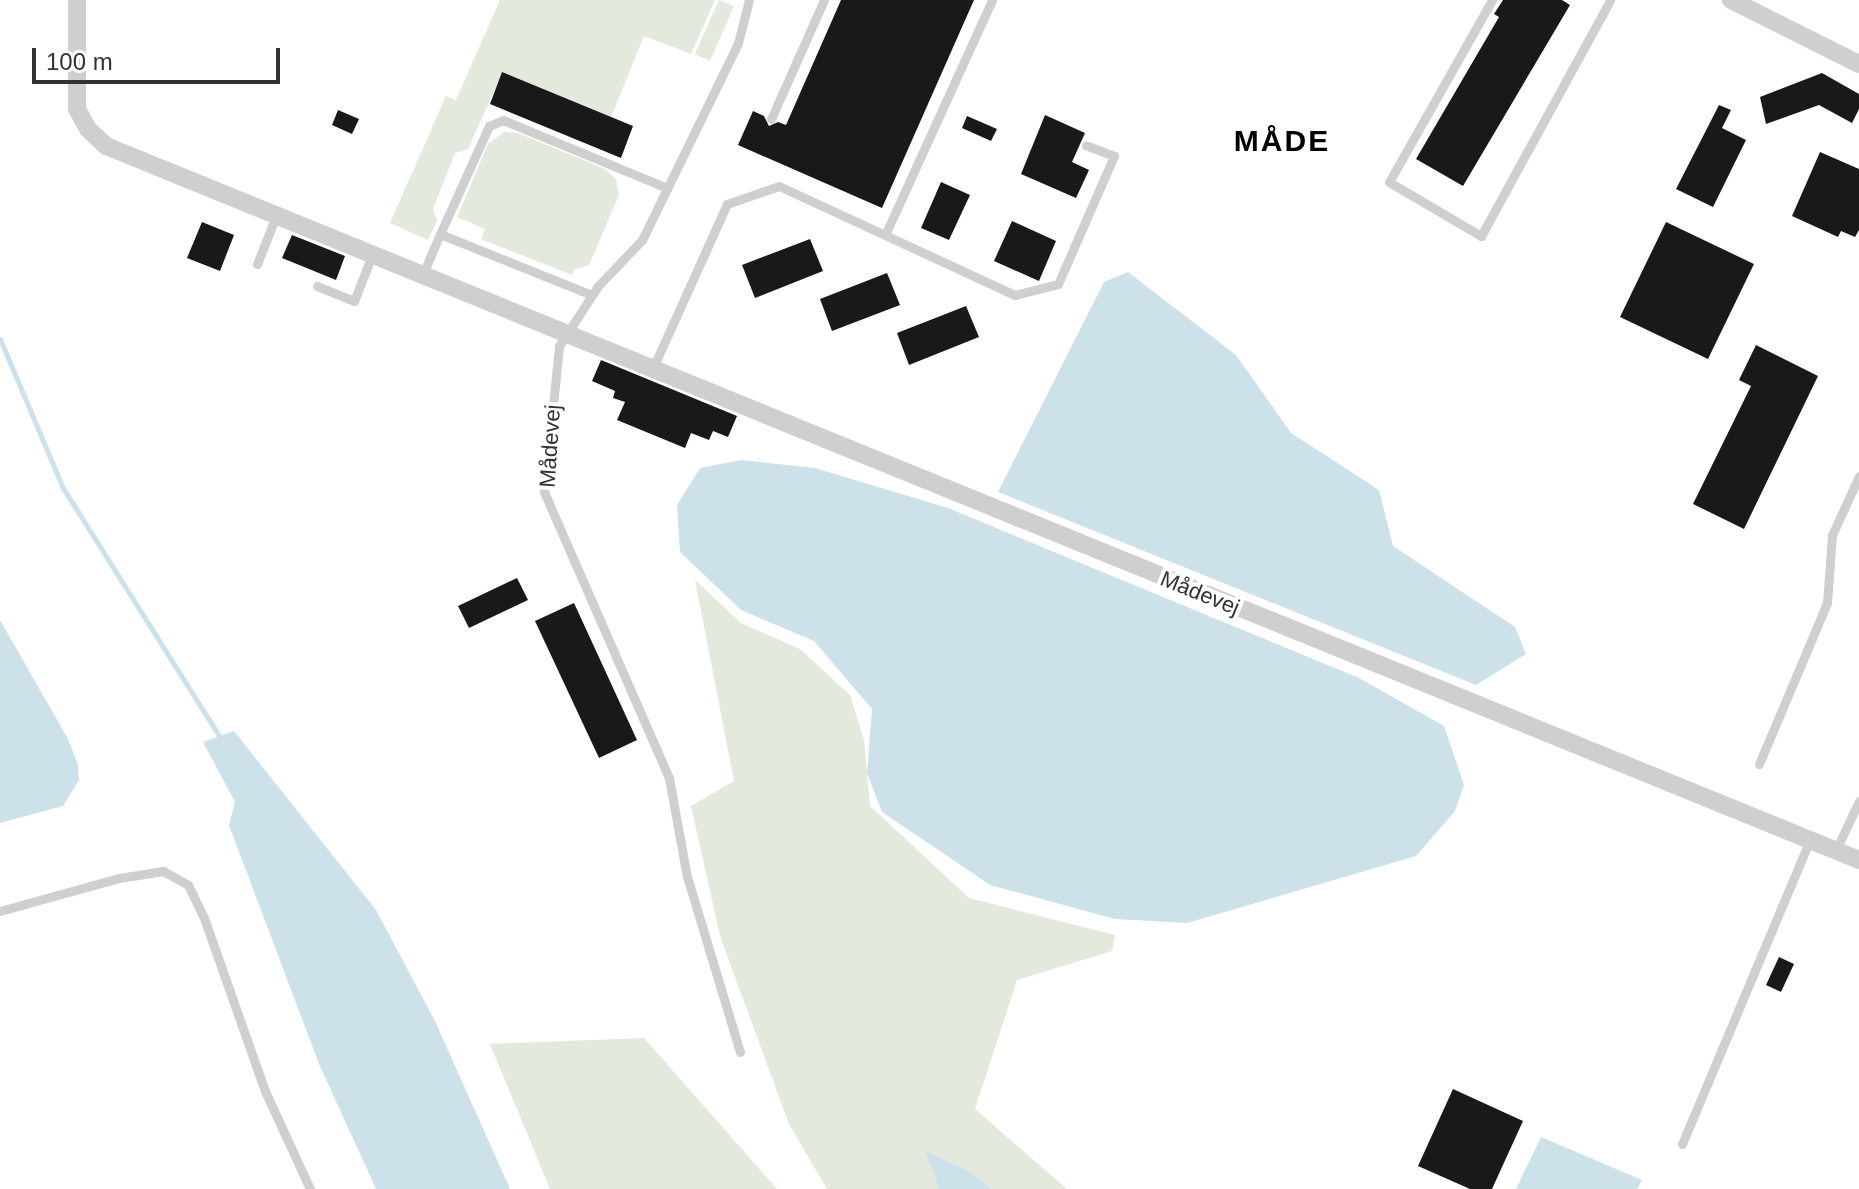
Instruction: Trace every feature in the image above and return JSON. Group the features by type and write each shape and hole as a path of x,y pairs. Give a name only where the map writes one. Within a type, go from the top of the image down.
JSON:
{"street":[{"name":"Mådevej","path":"77,0 77,109 88,129 106,146 1859,860"},
{"path":"1731,0 1859,64"}],"lane":[{"path":"564,334 592,295 642,240 738,43 749,0"},
{"path":"771,119 824,0"},
{"path":"885,235 992,0"},
{"path":"1492,0 1389,182 1481,236 1610,0"},
{"path":"422,276 489,126 503,120 667,188"},
{"path":"652,370 727,204 779,186 1015,295 1058,284 1114,156 1086,145"},
{"path":"257,264 276,216"},
{"path":"440,234 592,295"},
{"path":"317,286 354,301 372,255"},
{"name":"Mådevej","path":"564,334 559,346 544,492 669,778 687,877 740,1052"},
{"path":"1759,764 1827,603 1832,535 1859,476"},
{"path":"1836,850 1859,801"},
{"path":"1682,1144 1810,840"},
{"path":"0,911 119,878 163,871 188,885 204,918 265,1091 310,1189"}],"shaded area":[{"path":"500,0 715,0 691,54 644,36 611,117 502,73 468,149 455,153 433,209 437,221 428,240 390,223 446,96 456,100"},
{"path":"719,0 734,6 710,61 695,54"},
{"path":"504,132 518,133 605,169 616,179 619,195 589,265 575,269 572,275 481,239 485,229 457,217 488,144"},
{"path":"695,580 741,623 800,649 850,695 864,740 870,806 969,898 1115,935 1112,951 1017,980 975,1109 1067,1189 992,1189 966,1169 927,1153 939,1189 827,1189 789,1124 720,936 691,806 734,781"},
{"path":"644,1038 777,1189 550,1189 490,1044"}],"water":[{"path":"1128,272 1236,355 1291,433 1379,490 1393,546 1515,627 1526,654 1476,685 998,492 1104,282"},
{"path":"741,460 815,468 948,508 1359,678 1444,726 1464,785 1455,811 1416,856 1187,923 1115,919 990,885 882,812 867,773 872,709 814,641 741,610 680,552 677,505 700,468"},
{"path":"0,620 68,739 78,765 79,780 63,806 0,823"},
{"path":"234,731 376,910 435,1021 510,1189 376,1189 319,1064 229,825 235,802 203,742"},
{"path":"1541,1137 1642,1180 1637,1189 1516,1189"},
{"path":"926,1152 966,1169 992,1189 939,1189"}],"building":[{"path":"841,0 974,0 882,208 738,145 753,111 764,116 769,126 778,122 786,125"},
{"path":"1503,0 1562,0 1570,5 1463,186 1416,159 1499,17 1494,14"},
{"path":"502,72 633,126 621,158 490,104"},
{"path":"1822,73 1859,94 1859,109 1852,123 1819,105 1766,124 1760,97"},
{"path":"1719,105 1731,110 1722,128 1746,140 1713,207 1676,189"},
{"path":"338,110 359,119 352,134 332,125"},
{"path":"1045,115 1085,133 1072,162 1089,170 1076,198 1021,174"},
{"path":"967,116 997,129 991,141 962,128"},
{"path":"1820,152 1859,169 1859,230 1855,237 1841,231 1838,237 1792,216"},
{"path":"941,182 970,195 949,240 921,228"},
{"path":"1012,221 1056,241 1039,281 994,261"},
{"path":"202,222 234,235 220,271 187,258"},
{"path":"1666,222 1754,264 1708,359 1620,317"},
{"path":"292,235 345,256 336,280 282,258"},
{"path":"810,239 823,271 755,298 742,265"},
{"path":"887,273 900,305 832,331 820,299"},
{"path":"966,306 979,337 909,365 897,333"},
{"path":"1756,345 1818,376 1744,529 1693,504 1751,386 1739,380"},
{"path":"601,360 737,416 728,437 713,431 709,440 691,433 685,448 617,420 625,402 613,398 615,391 592,381"},
{"path":"517,578 528,600 469,628 458,606"},
{"path":"574,603 637,740 599,758 535,621"},
{"path":"1779,957 1794,964 1781,992 1766,985"},
{"path":"1453,1089 1523,1121 1492,1189 1470,1189 1418,1166"}],"waterway":[{"path":"0,339 63,488 219,736"}],"district":[{"name":"MÅDE","path":"1282,141"}]}
